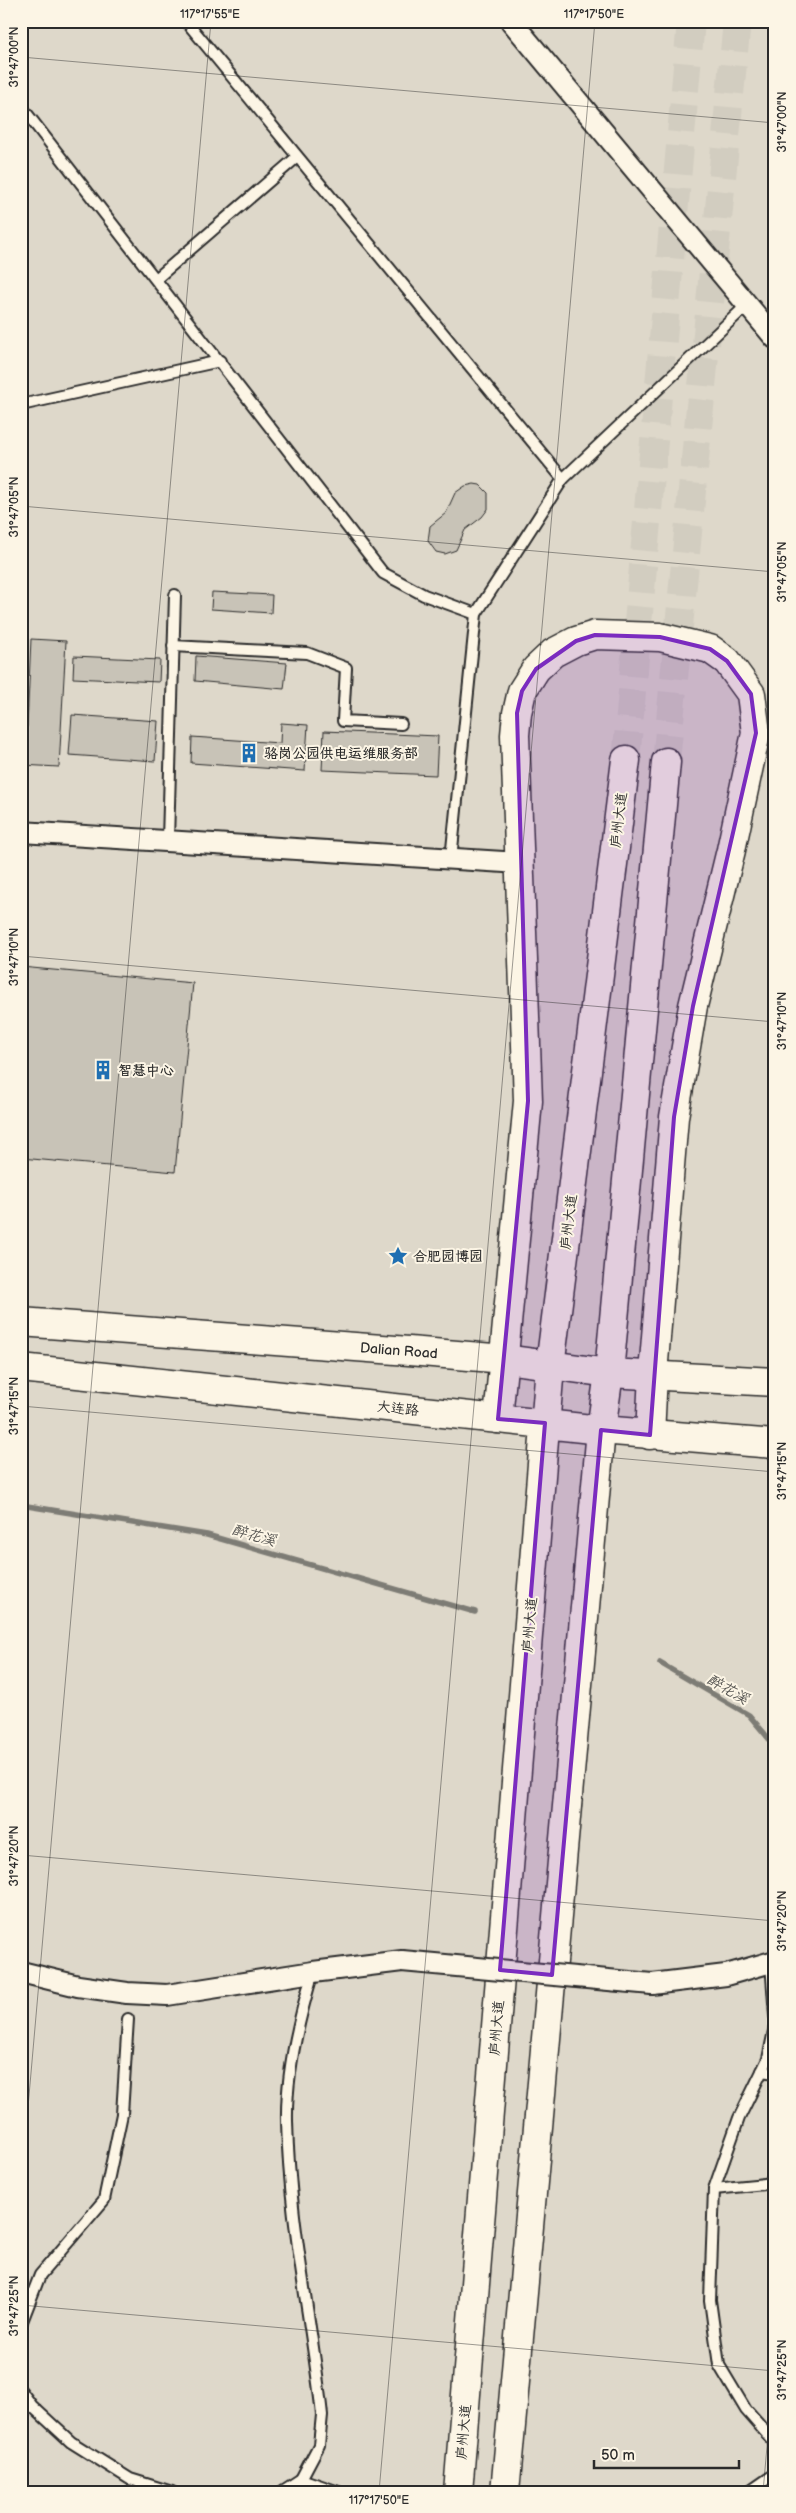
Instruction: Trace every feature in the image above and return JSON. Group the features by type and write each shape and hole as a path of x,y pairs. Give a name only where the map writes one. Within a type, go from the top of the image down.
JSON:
{"main road":[{"path":"498,1419 528,1101 522,864 515,735 517,713 522,691 536,668 553,653 576,641 595,635 660,637 710,649 727,661 751,694 756,733 732,850 693,1006 674,1117 653,1374 650,1435"},
{"name":"庐州大道","path":"458,2492 550,1366 626,760"},
{"path":"505,2492 601,1430 609,1373 666,762"},
{"name":"Dalian Road","path":"21,1322 505,1359 609,1373 775,1382"},
{"name":"大连路","path":"21,1368 650,1435 775,1444"}],"street":[{"path":"511,21 775,338"},
{"path":"21,832 522,864"},
{"path":"21,1972 78,1986 127,1993 168,1995 313,1972 402,1961 652,1984 726,1975 773,1962"}],"lane":[{"path":"186,21 563,479"},
{"path":"21,106 383,573 424,595 476,614"},
{"path":"156,279 297,156"},
{"path":"451,858 476,614 563,479 747,305"},
{"path":"21,405 220,361"},
{"path":"168,840 175,595"},
{"path":"173,646 307,653 346,668 343,721 401,724"},
{"path":"773,1962 775,2016"},
{"path":"281,2492 301,2479 319,2445 322,2415 295,2234 287,2120 300,2017 313,1972"},
{"path":"21,2324 40,2275 104,2200 122,2114 128,2019"},
{"path":"775,2026 768,2059 739,2118 714,2189 710,2300 719,2365 746,2410 775,2443"},
{"path":"762,2071 775,2073"},
{"path":"714,2189 775,2184"},
{"path":"21,2391 32,2406 71,2442 130,2479 172,2492"},
{"path":"749,2492 775,2474"},
{"path":"301,2479 339,2492"}],"highlighted area":[{"path":"595,635 660,637 710,649 727,661 751,694 756,733 693,1006 674,1117 650,1435 601,1430 552,1975 500,1970 545,1423 498,1419 528,1101 517,713 522,691 536,669 576,641"}],"shaded area":[{"name":"合肥园博园","path":"21,21 775,21 775,2492 21,2492"}],"building":[{"path":"480,485 488,493 488,509 482,517 465,530 456,550 445,554 436,552 428,541 430,526 446,513 455,493 465,486"},
{"path":"212,592 272,595 271,613 211,609"},
{"path":"31,639 66,641 59,767 21,765 21,726 27,727"},
{"path":"74,656 160,660 159,682 73,678"},
{"path":"196,656 287,663 284,689 195,681"},
{"path":"72,715 158,721 155,761 69,755"},
{"name":"骆岗公园供电运维服务部","path":"281,723 308,725 305,771 191,763 192,737 280,743"},
{"path":"324,731 438,736 436,775 322,770"},
{"name":"智慧中心","path":"21,967 193,983 175,1172 21,1158"}],"waterway":[{"name":"醉花溪","path":"21,1505 207,1535 475,1612"},
{"name":"醉花溪","path":"660,1663 749,1715 775,1746"}],"tunnel":[{"path":"626,760 691,21"},
{"path":"666,762 737,21"}],"place":[{"name":"骆岗公园供电运维服务部","path":"249,753"},
{"name":"智慧中心","path":"103,1070"},
{"name":"合肥园博园","path":"398,1256"}]}
